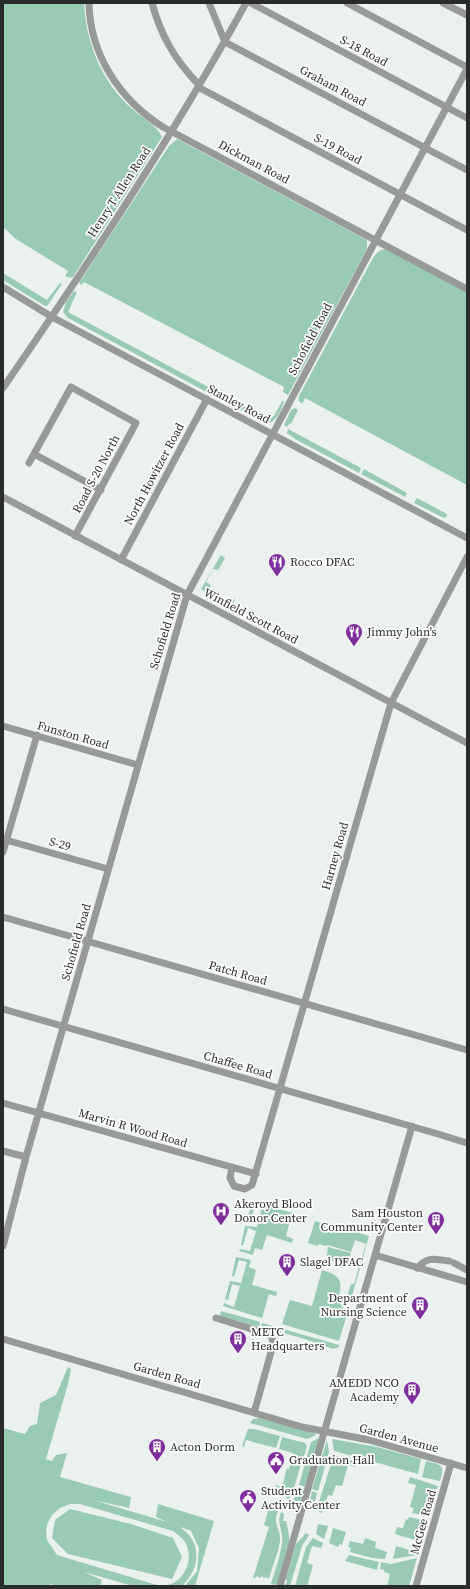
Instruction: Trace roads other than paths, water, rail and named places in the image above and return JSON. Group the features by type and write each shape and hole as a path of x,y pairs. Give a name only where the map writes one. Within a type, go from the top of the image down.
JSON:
{"street":[{"name":"Dickman Road","path":"89,3 95,39 107,68 125,95 148,117 467,288"},
{"name":"S-19 Road","path":"152,3 159,24 170,48 182,66 199,86 467,230"},
{"path":"209,3 225,42"},
{"name":"Henry T Allen Road","path":"3,388 52,317 172,131 225,42 246,3"},
{"name":"S-18 Road","path":"251,3 467,118"},
{"path":"346,3 467,68"},
{"path":"444,3 467,16"},
{"name":"Graham Road","path":"225,42 467,170"},
{"name":"Schofield Road","path":"3,1246 6,1229 38,1113 187,594 467,68"},
{"name":"Stanley Road","path":"3,287 52,317 467,538"},
{"name":"Road S-20 North","path":"34,454 71,387 136,423 76,536"},
{"name":"North Howitzer Road","path":"121,560 207,399"},
{"path":"28,463 34,454 101,490"},
{"name":"Winfield Scott Road","path":"3,497 467,743"},
{"name":"Harney Road","path":"256,1174 391,703 467,557"},
{"name":"Funston Road","path":"3,726 138,765"},
{"path":"3,852 37,736"},
{"name":"S-29","path":"6,840 108,869"},
{"name":"Patch Road","path":"3,917 467,1050"},
{"name":"Chaffee Road","path":"3,1009 467,1143"},
{"name":"Marvin R Wood Road","path":"3,1103 256,1174"},
{"path":"280,1586 412,1126"},
{"path":"3,1151 26,1158"},
{"path":"232,1167 230,1178 234,1186 245,1189 249,1188 252,1185 256,1174"},
{"path":"375,1255 467,1282"},
{"path":"417,1268 424,1261 430,1258 451,1262 467,1270"},
{"path":"216,1318 265,1333 272,1337 273,1345 254,1413"},
{"name":"Garden Road","path":"3,1339 302,1427 324,1431"},
{"name":"Garden Avenue","path":"324,1431 369,1440 467,1468"},
{"name":"McGee Road","path":"416,1586 451,1463"}],"place":[{"name":"Rocco DFAC","path":"277,577"},
{"name":"Jimmy John's","path":"354,647"},
{"name":"Akeroyd Blood Donor Center","path":"221,1226"},
{"name":"Sam Houston Community Center","path":"436,1235"},
{"name":"Slagel DFAC","path":"287,1277"},
{"name":"Department of Nursing Science","path":"420,1320"},
{"name":"METC Headquarters","path":"238,1354"},
{"name":"AMEDD NCO Academy","path":"412,1405"},
{"name":"Acton Dorm","path":"157,1462"},
{"name":"Graduation Hall","path":"276,1475"},
{"name":"Student Activity Center","path":"248,1513"}]}
